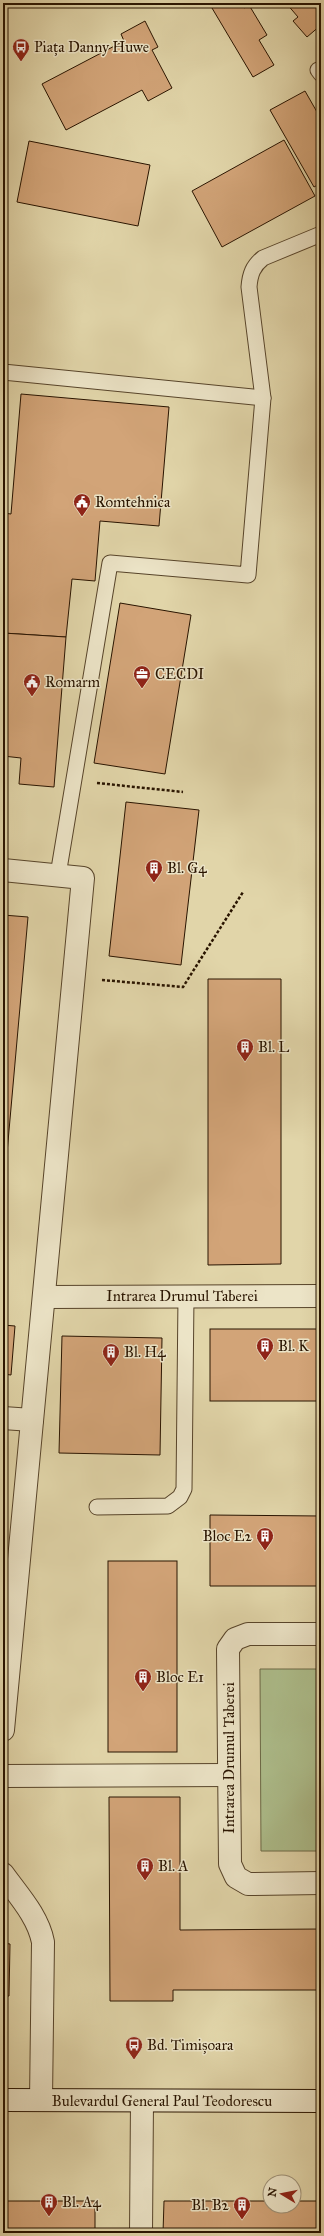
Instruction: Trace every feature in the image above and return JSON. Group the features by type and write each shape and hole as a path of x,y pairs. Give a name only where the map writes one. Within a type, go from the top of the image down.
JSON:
{"street":[{"path":"3,870 83,878 3,1730"},
{"name":"Intrarea Drumul Taberei","path":"44,1297 321,1296"},
{"path":"3,1418 32,1420"},
{"name":"Intrarea Drumul Taberei","path":"321,1634 248,1634 236,1639 228,1649 230,1864 236,1877 248,1884 321,1883"},
{"path":"3,1776 229,1775"},
{"path":"3,1874 41,1930 43,1942 41,2100"},
{"name":"Bulevardul General Paul Teodorescu","path":"3,2100 321,2101"},
{"path":"141,2233 142,2101"}],"lane":[{"path":"58,875 110,563 248,575 263,398 249,287 250,276 255,265 263,258 321,234"},
{"path":"3,372 263,398"},
{"path":"97,1506 168,1506 180,1497 184,1489 186,1296"}],"path":[{"path":"92,783 182,792"},
{"path":"74,977 183,987 243,892"}],"green space":[{"path":"260,1669 321,1669 321,1851 261,1851"}],"building":[{"path":"209,3 241,3 244,8 249,5 267,35 259,40 274,65 253,77"},
{"path":"286,3 321,3 321,25 307,37 293,21 298,17"},
{"path":"145,21 158,47 152,50 172,88 148,101 142,90 66,130 42,84 124,41 121,34"},
{"path":"305,91 321,119 321,183 314,187 270,110"},
{"path":"284,140 315,196 222,247 192,191"},
{"path":"29,141 150,165 138,226 17,202"},
{"name":"Romtehnica","path":"21,394 169,407 159,526 100,521 95,581 72,579 66,637 3,633 3,513 11,514"},
{"name":"CECDI","path":"120,603 191,615 165,774 94,763"},
{"name":"Romarm","path":"3,633 66,637 54,787 19,784 21,758 3,756"},
{"name":"Bl. G4","path":"126,802 199,810 181,965 109,956"},
{"path":"3,915 28,917 7,1153 3,1153"},
{"name":"Bl. L","path":"208,979 281,979 281,1264 208,1265"},
{"path":"3,1153 7,1153 3,1197"},
{"path":"3,1325 15,1326 11,1375 3,1374"},
{"name":"Bl. K","path":"210,1329 321,1329 321,1401 210,1401"},
{"name":"Bl. H4","path":"62,1336 162,1338 160,1455 59,1453"},
{"name":"Bloc E2","path":"210,1515 321,1516 321,1586 210,1586"},
{"name":"Bloc E1","path":"108,1561 177,1561 177,1752 108,1752"},
{"name":"Bl. A","path":"109,1797 180,1797 180,1930 321,1929 321,1990 173,1990 173,2001 110,2001"},
{"path":"3,1943 10,1944 9,1996 3,1996"},
{"name":"Bl. A4","path":"3,2201 95,2201 95,2233 3,2233"},
{"name":"Bl. B2","path":"164,2201 262,2201 262,2214 302,2214 302,2201 321,2201 321,2233 163,2233"}],"place":[{"name":"Piața Danny Huwe","path":"21,62"},
{"name":"Romtehnica","path":"82,517"},
{"name":"CECDI","path":"142,689"},
{"name":"Romarm","path":"32,697"},
{"name":"Bl. G4","path":"154,883"},
{"name":"Bl. L","path":"245,1062"},
{"name":"Bl. K","path":"265,1361"},
{"name":"Bl. H4","path":"111,1367"},
{"name":"Bloc E2","path":"265,1551"},
{"name":"Bloc E1","path":"143,1692"},
{"name":"Bl. A","path":"145,1881"},
{"name":"Bd. Timișoara","path":"134,2060"},
{"name":"Bl. A4","path":"49,2217"},
{"name":"Bl. B2","path":"242,2220"}]}
